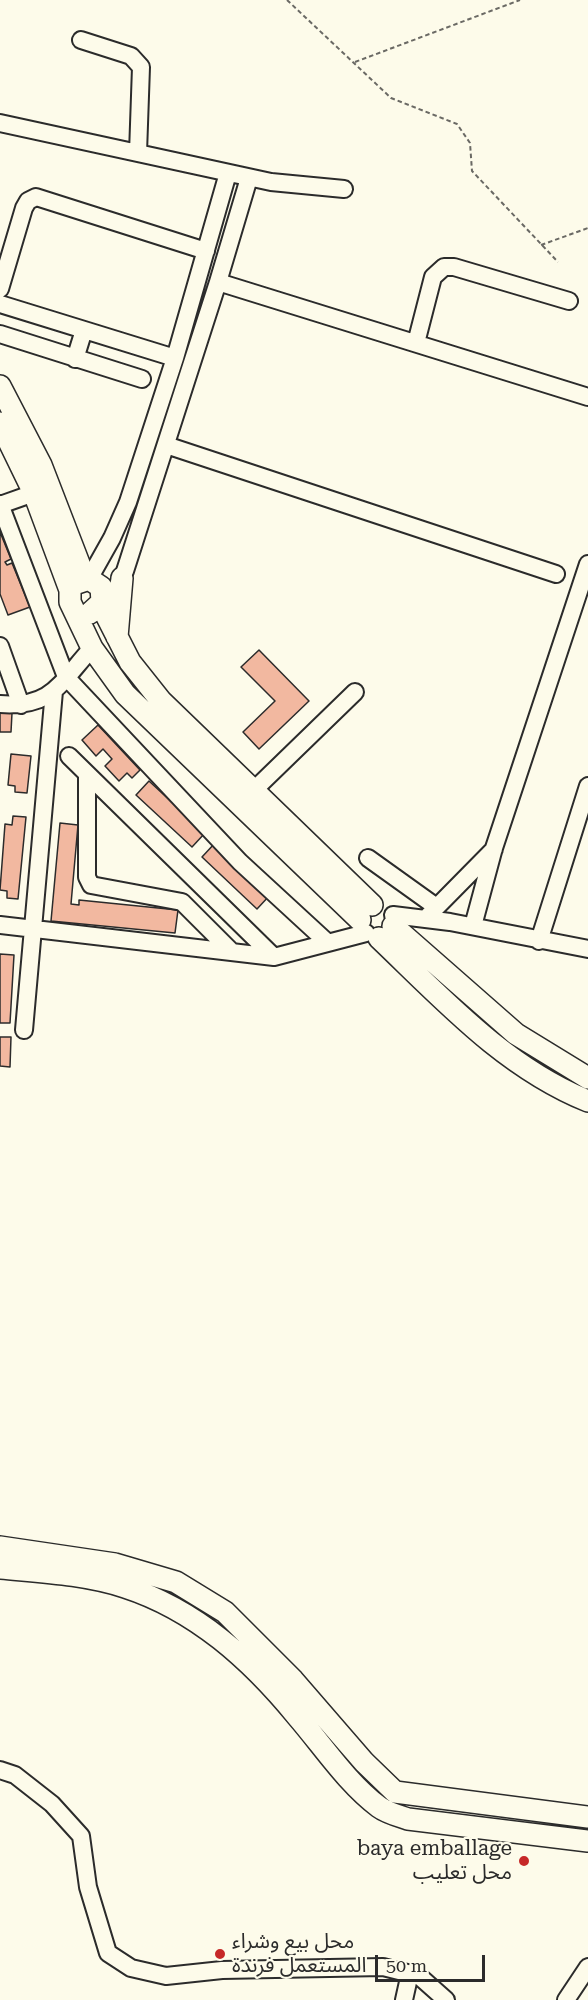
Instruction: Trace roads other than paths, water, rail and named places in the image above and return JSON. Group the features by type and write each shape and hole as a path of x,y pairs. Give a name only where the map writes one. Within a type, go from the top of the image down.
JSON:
{"main road":[{"path":"0,386 41,465 86,613 95,611 102,604"},
{"path":"0,423 80,589 92,648 108,673 141,712 377,923 516,1034 588,1078"},
{"path":"117,640 122,578"},
{"path":"80,589 101,587 102,604 117,640 130,662 161,701 253,791 504,1054 550,1084 588,1101"},
{"path":"0,1547 115,1564 176,1582 225,1612 292,1680 364,1762 395,1792 588,1817"},
{"path":"0,1568 78,1576 125,1587 172,1606 210,1631 266,1678 360,1790 381,1808 408,1819 588,1841"}],"street":[{"path":"81,40 131,56 141,67 138,153"},
{"path":"0,123 228,173 344,189"},
{"path":"80,589 123,514 175,358 228,173"},
{"path":"102,604 122,578 218,282 249,177"},
{"path":"0,288 24,208 28,201 36,197 206,251"},
{"path":"416,343 433,277 444,267 454,267 569,301"},
{"path":"218,282 588,397"},
{"path":"0,304 175,358"},
{"path":"75,359 84,330"},
{"path":"0,334 142,379"},
{"path":"165,445 556,574"},
{"path":"34,493 0,505 66,677 240,862 328,943"},
{"path":"472,926 495,848 588,564"},
{"path":"0,646 21,705"},
{"path":"0,704 21,705 38,702 54,691 92,648"},
{"path":"24,1030 54,691"},
{"path":"253,791 355,692"},
{"path":"69,756 274,957"},
{"path":"87,776 87,877 91,885 182,902 231,951"},
{"path":"538,940 588,786"},
{"path":"0,925 274,957 328,943 377,923 430,912 495,848"},
{"path":"368,858 430,912 472,926 588,949"},
{"path":"0,1770 15,1775 52,1804 81,1836 88,1887 108,1953 131,1968 166,1977 222,1970 383,1966 419,1976 446,2000"},
{"path":"566,2000 588,1967"},
{"path":"404,2000 410,1973"}],"place":[{"name":"baya emballage محل تعليب","path":"524,1861"},
{"name":"محل بيع وشراء المستعمل فرندة","path":"220,1954"}]}
